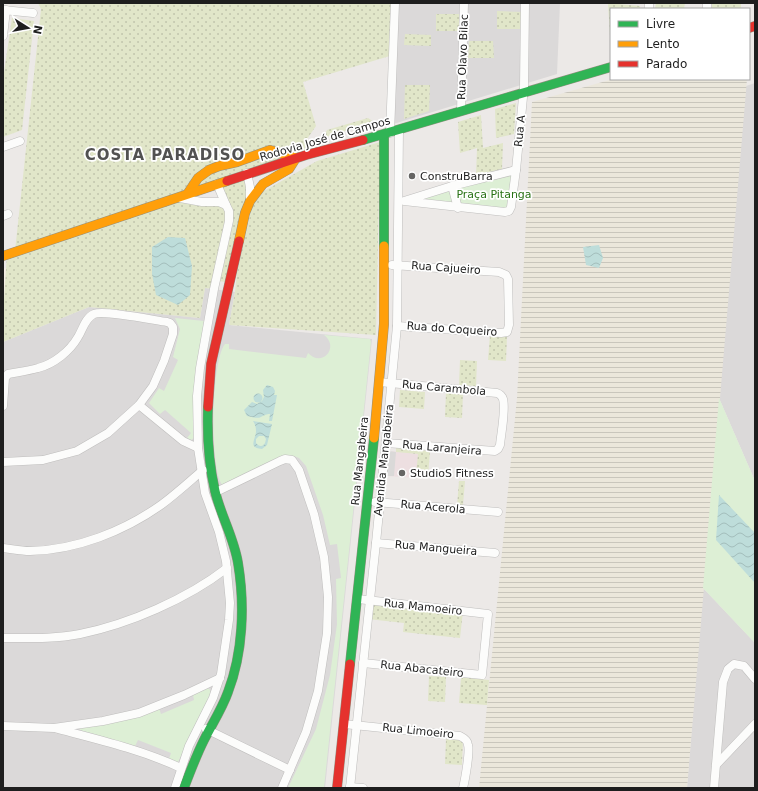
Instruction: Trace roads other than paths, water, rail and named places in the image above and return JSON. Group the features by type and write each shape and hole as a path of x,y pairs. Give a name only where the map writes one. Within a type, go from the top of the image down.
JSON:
{"street":[{"name":"Avenida Mangabeira","path":"350,787 397,326 396,265 401,202 391,133 395,3"},
{"name":"Rua Olavo Bilac","path":"461,111 464,3"},
{"name":"Rua A","path":"516,170 524,92 525,3"},
{"path":"3,36 5,10 33,13"},
{"name":"Rodovia José de Campos","path":"3,256 247,173 296,158 391,133 524,92 610,68"},
{"name":"Rua Mangabeira","path":"337,788 380,382 384,324 391,133"},
{"path":"3,147 20,141"},
{"path":"184,788 200,747 226,699 234,671 240,639 241,618 239,575 236,556 216,492 210,464 207,415 208,386 211,364 245,213 250,201 262,184 289,169 296,158 285,156 276,151 270,150 237,162 219,166 209,170 198,178 188,193"},
{"path":"237,162 247,173 250,187 250,201"},
{"path":"175,788 189,746 214,698 220,678 229,620 230,603 227,568 219,532 205,493 198,448 197,396 216,280 229,221 229,211 217,184 215,174 219,166"},
{"path":"516,170 511,208 503,213 401,202 452,186 516,170"},
{"path":"452,186 458,208"},
{"path":"175,198 202,202 219,202 226,205"},
{"name":"Rua Cajueiro","path":"385,264 499,272 506,275 508,279 509,325 507,332"},
{"path":"216,280 230,282"},
{"path":"3,406 5,378 8,374 40,368 54,361 68,350 78,338 90,317 100,313 167,322 173,327 173,334 154,386 139,405 108,433 77,451 43,460 3,462"},
{"name":"Rua do Coqueiro","path":"397,326 501,333 507,332"},
{"path":"208,327 219,330"},
{"name":"Rua Carambola","path":"380,382 501,394 504,406 500,445 498,449"},
{"path":"139,405 183,441 198,448"},
{"name":"Rua Laranjeira","path":"386,443 491,452 498,449"},
{"path":"216,492 280,461 285,459 292,460 299,470 314,514 324,557 328,597 327,633 318,691 306,732 282,788"},
{"path":"3,548 30,551 66,547 102,536 133,522 161,505 210,464"},
{"name":"Rua Acerola","path":"368,501 498,512"},
{"name":"Rua Mangueira","path":"376,543 495,553"},
{"path":"3,638 43,638 79,634 122,623 194,590 227,568"},
{"name":"Rua Mamoeiro","path":"358,599 488,614 482,675"},
{"path":"229,620 241,618"},
{"name":"Rua Abacateiro","path":"363,663 482,675"},
{"path":"714,788 723,682 728,669 734,664 744,666 755,679"},
{"path":"3,726 54,728 103,721 139,713 184,695 220,678"},
{"name":"Rua Limoeiro","path":"344,724 460,736 465,739 468,745 466,780 463,788"},
{"path":"716,765 755,724"},
{"path":"199,726 290,770"},
{"path":"54,728 131,748 181,768"},
{"path":"350,787 363,788"}],"water":[{"path":"168,237 185,238 192,266 190,295 178,305 156,295 152,274 152,247"},
{"path":"599,245 603,258 599,268 586,265 583,247"},
{"path":"267,385 273,387 275,391 274,395 277,395 272,421 269,421 270,414 266,414 258,418 247,416 244,410 252,402 257,404 262,401 264,397 263,390"},
{"path":"258,393 263,398 258,403 253,398"},
{"path":"253,421 272,424 267,445 262,449 255,447 253,443 256,434 256,427","holes":["259,436 264,436 266,439 265,443 262,446 258,445 256,443 256,439"]},
{"path":"719,495 755,533 755,583 716,540"}],"place":[{"name":"ConstruBarra","path":"412,176"},
{"name":"StudioS Fitness","path":"402,473"}],"district":[{"name":"COSTA PARADISO","path":"165,155"}],"park label":[{"name":"Praça Pitanga","path":"494,194"}]}
